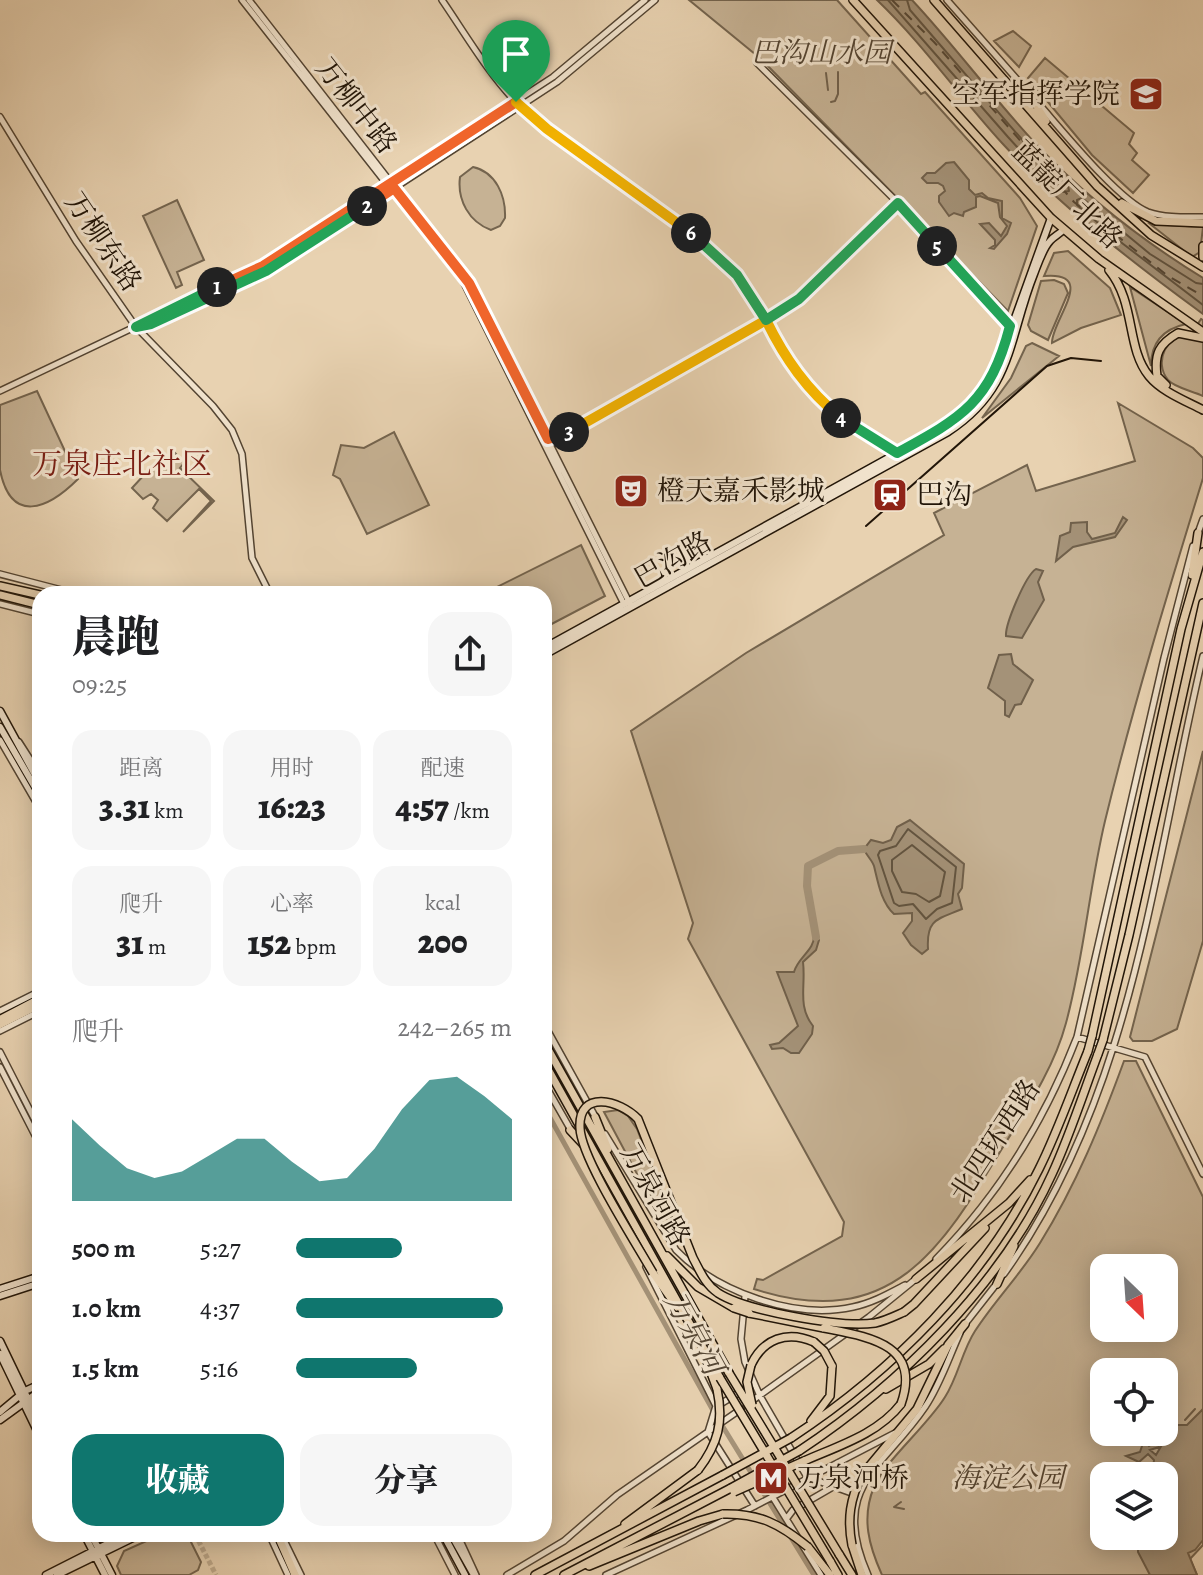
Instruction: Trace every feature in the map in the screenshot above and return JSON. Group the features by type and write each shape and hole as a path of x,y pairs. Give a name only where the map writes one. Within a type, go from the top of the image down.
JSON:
{"highway":[{"name":"蓝靛厂北路","path":"853,0 1051,218 1099,259 1203,335"},
{"name":"蓝靛厂北路","path":"934,0 1097,186 1151,235 1203,267"},
{"path":"1027,91 1058,140"},
{"path":"1097,186 1135,212 1156,221 1203,220"},
{"path":"1203,246 1203,257"},
{"path":"1099,259 1112,274 1125,298 1141,361 1149,376 1160,386 1203,408"},
{"path":"1203,335 1178,333 1168,339 1156,355 1157,376 1203,408"},
{"path":"1188,603 1198,533"},
{"name":"北四环西路","path":"535,1575 791,1438 867,1384 933,1319 969,1278 1007,1225 1039,1169 1088,1051 1181,629 1203,552"},
{"path":"0,586 32,593"},
{"path":"0,595 32,603"},
{"name":"北四环西路","path":"733,1490 799,1451 877,1394 944,1328 1020,1232 1052,1175 1103,1040 1203,605"},
{"name":"万泉河路","path":"552,1056 729,1373 852,1575"},
{"name":"万泉河路","path":"552,1076 720,1378 838,1575"},
{"path":"692,1326 653,1273 583,1141 579,1127 582,1115 592,1103 610,1100 628,1108 638,1119 693,1258 704,1279 718,1293 749,1306 841,1323 875,1323 904,1312 1039,1169"},
{"path":"595,1117 617,1174"},
{"path":"570,1130 602,1165"},
{"path":"916,1279 1009,1203"},
{"path":"997,1284 1020,1232"},
{"path":"564,1575 733,1490 874,1428 892,1416 901,1404 907,1378 898,1355 879,1341 734,1308 686,1277 654,1240"},
{"path":"877,1394 929,1364 965,1324"},
{"path":"760,1426 747,1387 751,1365 760,1350 775,1339 795,1336 814,1342 824,1351 832,1366 833,1386 827,1402 791,1438"},
{"path":"598,1543 679,1487 709,1455 721,1425 717,1389 698,1337"},
{"path":"862,1575 852,1545 848,1519 851,1502 862,1475 903,1428 926,1394 948,1345"},
{"path":"564,1575 723,1514 764,1518 783,1526 808,1547 830,1575"},
{"path":"283,1542 298,1575"}],"main road":[{"name":"巴沟路","path":"552,643 897,453 969,408 994,376 1051,218"},
{"name":"巴沟路","path":"552,651 948,432 968,417 981,405 1008,363 1038,266 1050,240 1064,229"},
{"path":"0,711 32,768"},
{"path":"0,727 32,782"},
{"path":"0,1019 32,1002"},
{"path":"0,1028 32,1012"},
{"path":"0,1289 32,1279"},
{"path":"0,1296 32,1286"},
{"path":"0,1341 32,1416"},
{"path":"0,1354 32,1410"},
{"path":"0,1412 32,1390"},
{"path":"0,1420 24,1396 32,1394"},
{"path":"90,1542 112,1575"},
{"path":"93,1542 105,1575"},
{"path":"57,1575 112,1542"},
{"path":"46,1575 120,1542"},
{"path":"447,1542 465,1575"},
{"path":"458,1542 475,1575"}],"street":[{"name":"万柳中路","path":"242,0 391,187"},
{"name":"万柳中路","path":"249,0 463,281 631,609"},
{"path":"442,0 486,65 518,104 722,258 752,295 779,347 809,390 843,419 897,453"},
{"path":"518,104 645,0"},
{"path":"0,391 263,266 557,82 655,0"},
{"path":"947,0 1077,147 1132,202 1145,211 1162,216 1203,220"},
{"path":"757,63 898,203 1010,326"},
{"name":"万柳东路","path":"0,117 76,241 136,327 213,406 232,430 242,454 252,558 266,586"},
{"path":"545,441 558,438 799,299 898,203"},
{"name":"北四环西路","path":"507,1575 564,1541 617,1495 760,1396 916,1279 959,1236 1001,1181 1058,1087 1077,1037 1164,658 1203,519"},
{"path":"0,574 46,586"},
{"path":"0,604 32,612"},
{"path":"868,1575 854,1528 858,1496 875,1466 927,1404 965,1324 997,1284 1046,1210 1064,1175 1116,1046 1136,973 1202,659"},
{"path":"1191,700 1203,670"},
{"path":"17,739 32,762"},
{"path":"0,740 32,795"},
{"path":"0,1011 32,995"},
{"path":"1077,1037 1145,1057 1203,1174"},
{"name":"万泉河路","path":"552,1039 595,1117 676,1250 719,1283 745,1296 823,1311 879,1299 916,1279"},
{"path":"0,1052 32,1114"},
{"path":"0,1067 32,1129"},
{"name":"万泉河路","path":"552,1097 657,1289 716,1406"},
{"path":"745,1296 741,1339 753,1384 807,1477 858,1496"},
{"path":"753,1384 716,1406 710,1430 756,1505"},
{"path":"606,1575 756,1505 903,1428"},
{"path":"787,1518 793,1510 832,1487"},
{"path":"772,1496 821,1575"},
{"path":"273,1542 288,1575"},
{"path":"438,1542 455,1575"}],"green space":[{"name":"巴沟山水园","path":"689,0 837,0 1020,198 1037,226 1008,311 761,59"},
{"path":"1013,31 1031,46 1019,67 994,41"},
{"path":"1045,58 1134,133 1129,144 1137,153 1132,160 1149,175 1133,193 1092,155 1028,78"},
{"path":"473,167 488,174 498,186 504,201 505,218 500,226 491,230 476,222 460,194 460,177"},
{"path":"177,200 204,260 177,272 182,285 176,288 143,216"},
{"path":"1150,224 1203,227 1200,252 1192,257"},
{"path":"1068,251 1110,288 1121,315 1081,328 1052,343 1070,289 1068,281 1060,277 1044,276 1054,253"},
{"path":"1054,280 1064,284 1068,293 1048,340 1031,331 1028,325 1041,281"},
{"path":"1130,287 1186,324 1171,329 1160,338 1153,350 1151,366"},
{"path":"1201,319 1203,396 1171,383 1162,365 1162,357 1169,344 1182,336 1190,336"},
{"path":"1032,343 1059,356 982,418 1011,378 1026,346"},
{"path":"37,391 78,479 55,498 32,506 22,505 13,499 5,487 0,470 0,405"},
{"path":"1118,403 1193,448 1203,458 1203,478 1116,778 1099,846 1082,948 1061,1040 1030,1102 957,1219 933,1249 907,1273 877,1291 842,1300 801,1300 754,1289 757,1279 763,1280 842,1236 844,1222 688,939 693,923 631,731 746,653 944,535 934,513 1027,465 1036,491 1135,461"},
{"path":"394,432 429,505 367,534 340,479 333,475 341,445 364,448"},
{"path":"175,453 184,463 180,468 214,501 183,532 211,501 199,489 167,521 153,508 158,500 151,494 143,499 132,488 157,461 163,466"},
{"path":"581,545 605,596 552,624 552,586 499,586"},
{"path":"1203,751 1203,941 1177,1029 1152,1041 1133,1041 1130,1037"},
{"name":"海淀公园","path":"1124,1061 1136,1061 1203,1197 1203,1545 1190,1559 1197,1575 882,1575 873,1553 867,1521 874,1487 887,1466 945,1397 975,1331 1040,1243 1097,1131"},
{"path":"618,1110 628,1116 637,1129 681,1242 636,1172 604,1112"},
{"path":"144,1542 191,1542 201,1562 198,1570 189,1575 121,1575 117,1566 124,1551"}],"water":[{"path":"877,0 912,0 1054,163 1115,216 1203,278 1203,314 1073,212 1025,167"},
{"path":"954,162 969,180 969,189 975,195 982,193 988,198 1002,201 1002,218 1011,223 1007,234 994,249 990,248 995,245 995,240 980,224 989,223 1001,236 1007,226 1000,217 998,203 976,197 976,207 964,212 963,216 954,213 949,216 939,202 939,196 945,191 943,186 927,183 922,178 927,173 935,173 946,163"},
{"path":"1123,517 1127,520 1115,537 1073,547 1056,561 1060,536 1070,532 1071,523 1087,522 1087,532 1092,539 1115,533"},
{"path":"1036,569 1043,571 1038,582 1044,600 1022,638 1006,636 1016,601"},
{"path":"1011,654 1013,664 1033,680 1021,704 1015,705 1009,717 1005,715 1005,701 988,688 999,655"},
{"path":"910,820 964,864 962,888 958,894 962,909 932,925 928,949 922,954 903,933 912,921 912,913 894,914 886,904 873,864 864,849 871,840 883,843 891,840 897,827"},
{"path":"814,935 819,940 816,950 803,962 805,1011 813,1026 812,1034 799,1053 783,1048 772,1049 770,1045 779,1043 798,1026 777,972 794,972 812,945"},
{"path":"1203,1409 1203,1540 1188,1553 1197,1575 1150,1575 1138,1550 1178,1550 1178,1462 1154,1462 1148,1454 1139,1462 1126,1456 1140,1452 1142,1446 1159,1446 1150,1450 1156,1455 1161,1446 1178,1446 1178,1425 1187,1425"}],"waterway":[{"path":"831,102 838,94 838,72"},
{"path":"826,73 828,90"},
{"path":"816,937 807,886 808,866 838,851 864,849"},
{"name":"万泉河","path":"552,1121 715,1414"},
{"path":"1185,1420 1195,1409"},
{"name":"万泉河","path":"720,1422 814,1575"},
{"path":"901,1502 894,1507 904,1509"}],"ferry route":[{"path":"892,0 934,42 1074,202 1168,276 1203,296"}],"tunnel":[{"path":"0,1417 32,1393"},
{"path":"199,1542 216,1575"}],"tram line":[{"path":"866,526 1047,366 1071,358 1101,361"}],"place":[{"name":"空军指挥学院","path":"1146,94"},
{"name":"橙天嘉禾影城","path":"631,491"},
{"name":"巴沟","path":"890,495"},
{"name":"万泉河桥","path":"771,1478"}],"district":[{"name":"万泉庄北社区","path":"122,464"}],"route":[{"path":"516,102 263,266 136,327 151,324 266,271 394,188 469,283 548,439 558,438 766,320 779,347 809,390 843,419 897,453 969,408 994,376 1010,326 898,203 821,280 799,299 766,320 752,295 722,258 675,220 547,129 516,102"}]}
